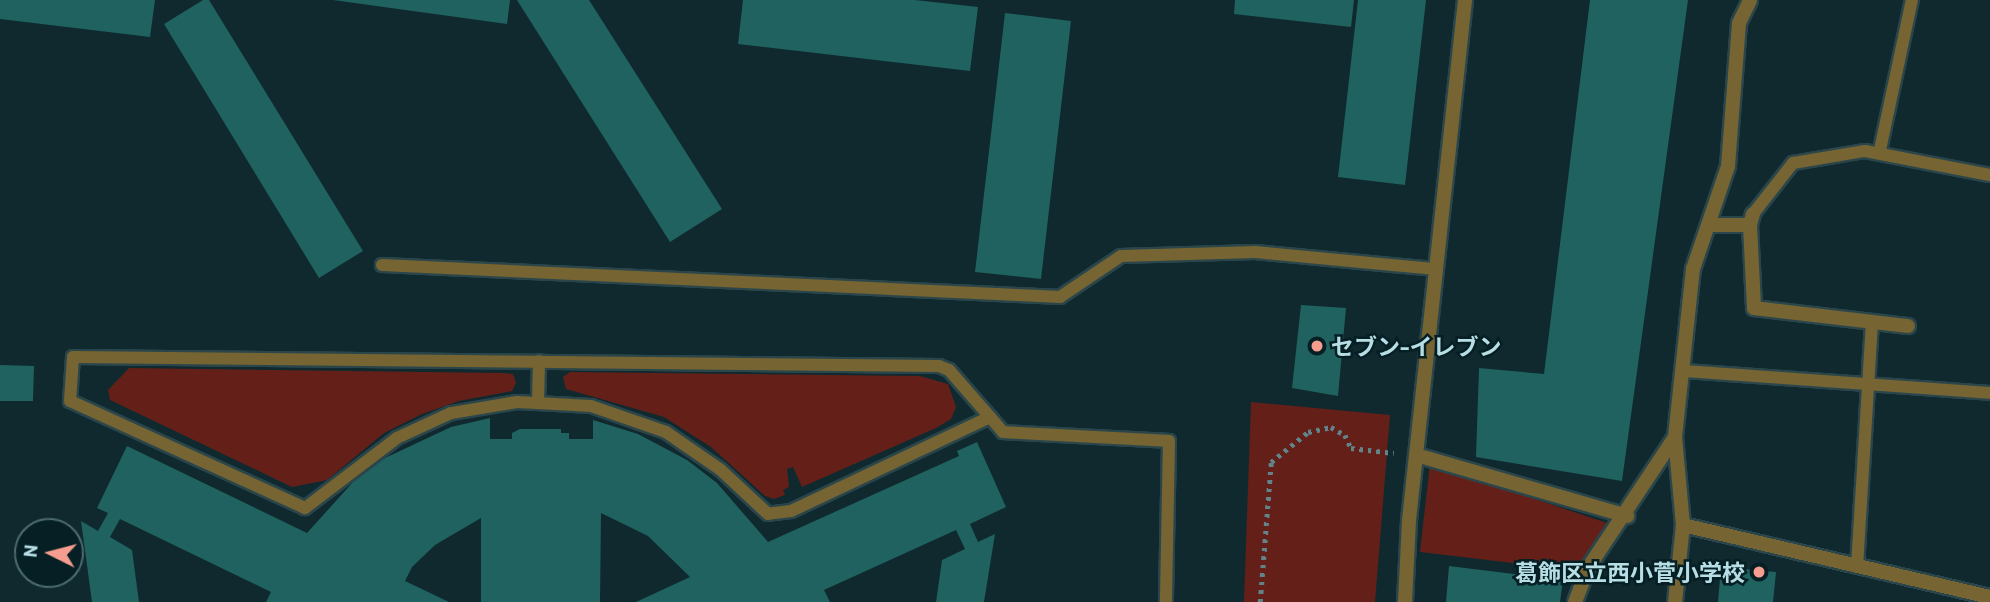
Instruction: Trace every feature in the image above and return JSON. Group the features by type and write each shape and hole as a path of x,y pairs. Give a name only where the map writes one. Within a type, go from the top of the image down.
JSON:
{"street":[{"path":"1405,602 1416,455 1465,0"},
{"path":"1675,602 1682,525 1675,437 1693,269 1728,166 1739,23 1751,0"},
{"path":"1710,225 1751,219 1754,308 1908,326"},
{"path":"1575,602 1588,568 1627,516 1675,437"},
{"path":"1416,455 1627,516"},
{"path":"1682,525 1990,597"}],"lane":[{"path":"1880,150 1912,0"},
{"path":"1751,219 1793,163 1880,150 1990,175"},
{"path":"382,265 1060,297 1121,256 1255,252 1436,269"},
{"path":"1857,567 1866,383 1872,323"},
{"path":"990,417 791,511 768,514 721,470 666,432 591,406 538,403 481,407 425,425 374,452 305,508 70,401 73,357 939,366 949,370 990,417 1003,432 1169,441 1166,602"},
{"path":"538,403 539,361"},
{"path":"1684,371 1990,393"}],"path":[{"path":"1260,602 1270,462 1308,432 1331,427 1345,435 1351,448 1416,455"}],"shaded area":[{"path":"129,368 503,373 513,374 516,383 512,391 459,401 422,414 384,433 327,480 292,487 110,400 108,390"},
{"path":"570,372 920,376 948,384 956,407 951,419 936,428 802,487 793,467 787,469 789,487 783,490 785,495 774,499 765,496 711,447 664,417 566,389 563,377"},
{"path":"1251,402 1390,415 1375,602 1244,602"},
{"path":"1430,464 1607,523 1581,571 1420,552"}],"building":[{"path":"0,0 155,0 150,37 0,19"},
{"path":"203,0 209,0 363,251 319,278 164,24"},
{"path":"333,0 510,0 507,24"},
{"path":"517,0 589,0 722,209 670,242"},
{"path":"743,0 915,0 978,7 970,71 738,44"},
{"path":"1235,0 1354,0 1351,27 1234,14"},
{"path":"1358,0 1426,0 1405,185 1338,177"},
{"path":"1590,0 1688,0 1622,481 1476,457 1479,368 1544,374"},
{"path":"1005,13 1071,21 1041,279 975,272"},
{"path":"1301,305 1346,308 1338,396 1292,388"},
{"path":"0,365 34,366 33,401 0,401"},
{"path":"490,418 490,439 512,439 512,433 520,429 561,429 561,433 569,433 569,439 593,439 593,420 638,434 687,460 717,483 768,542 959,456 957,451 977,442 1006,507 970,524 978,542 995,534 984,602 936,602 942,560 965,549 956,530 824,590 830,602 636,602 690,577 648,536 601,513 600,602 481,602 481,518 435,545 412,567 405,581 449,602 266,602 271,592 120,519 110,537 132,550 139,602 92,602 84,523 98,531 108,513 97,508 127,446 307,533 354,481 385,458 451,427"},
{"path":"1449,566 1563,580 1560,602 1446,602"},
{"path":"1721,567 1776,572 1773,602 1718,602"}],"place":[{"name":"セブン-イレブン","path":"1317,346"},
{"name":"葛飾区立西小菅小学校","path":"1759,572"}]}
